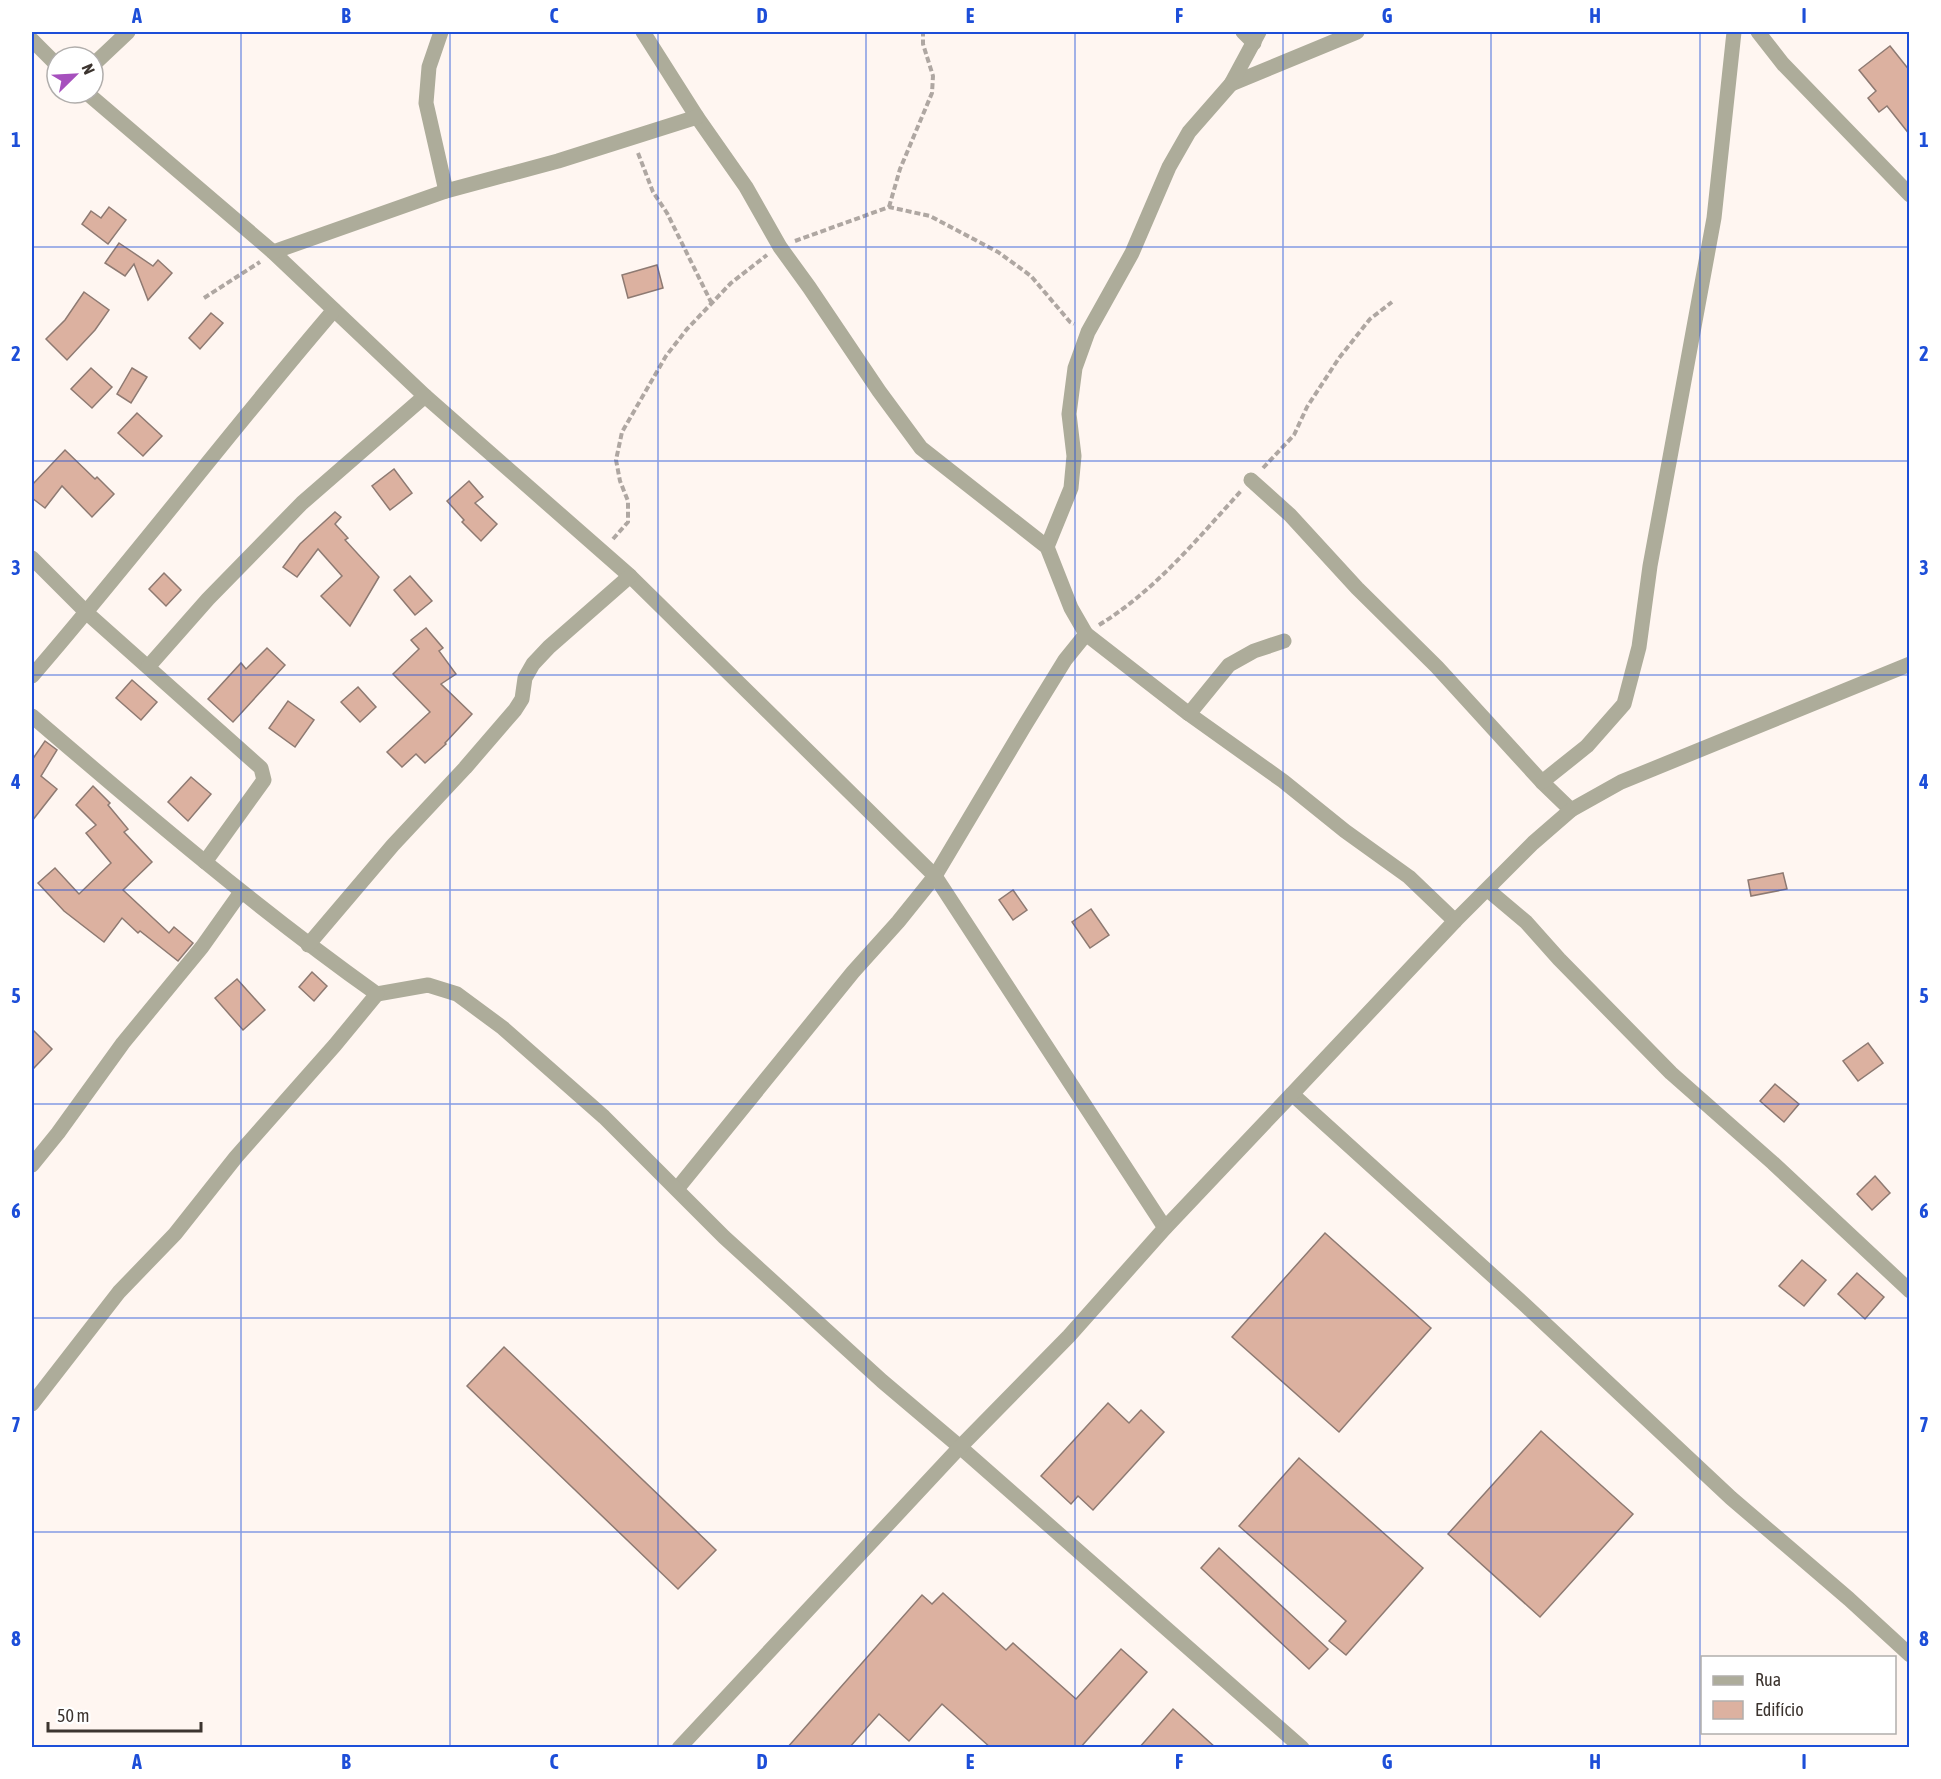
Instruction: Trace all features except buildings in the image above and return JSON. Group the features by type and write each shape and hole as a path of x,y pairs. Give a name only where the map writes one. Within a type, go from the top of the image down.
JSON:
{"street":[{"path":"105,54 128,32"},
{"path":"441,32 429,67 426,103 446,191"},
{"path":"643,32 697,117 746,187 780,247 879,391 921,448 1047,547 1071,608 1086,634 1189,714 1283,781 1345,831 1409,877 1455,921"},
{"path":"1047,547 1071,488 1074,456 1069,414 1075,368 1088,332 1132,253 1169,167 1189,132 1231,84 1257,37 1243,32"},
{"path":"1231,84 1357,32"},
{"path":"1542,782 1587,746 1624,704 1639,647 1650,566 1714,218 1734,32"},
{"path":"1758,32 1783,64 1910,195"},
{"path":"32,40 45,53"},
{"path":"101,105 273,252 425,396 630,576 935,876 1165,1228"},
{"path":"273,252 446,191 558,162 697,117"},
{"path":"32,676 87,613 199,472 334,310"},
{"path":"148,667 208,599 302,503 425,396"},
{"path":"1251,480 1290,515 1357,588 1437,667 1542,782 1571,810"},
{"path":"32,558 87,613 261,768 264,780 205,862"},
{"path":"308,945 393,845 515,710 522,699 525,678 533,664 549,647 630,576"},
{"path":"677,1189 853,972 935,876 1065,660 1086,634"},
{"path":"1189,714 1229,665 1254,651 1284,641"},
{"path":"679,1748 960,1447 1069,1336 1165,1228 1455,921 1533,843 1571,810 1621,782 1910,664"},
{"path":"32,716 241,892 308,945 377,994"},
{"path":"1488,890 1526,922 1559,959 1671,1073 1773,1163 1910,1291"},
{"path":"32,1166 123,1043 202,946 241,892"},
{"path":"32,1404 119,1292 175,1234 236,1158 377,994 428,985 457,994 503,1028 556,1074 733,1245 882,1381 1302,1748"},
{"path":"1292,1094 1533,1313 1731,1498 1849,1599 1910,1655"}],"path":[{"path":"889,207 900,169 932,93 933,76 923,44 923,32"},
{"path":"633,138 653,192 667,213 711,302"},
{"path":"602,551 628,522 628,501 620,481 616,460 622,432 666,356 711,302 731,283 780,247 889,207 930,216 998,252 1031,276 1070,322 1088,332"},
{"path":"204,298 273,252"}]}
